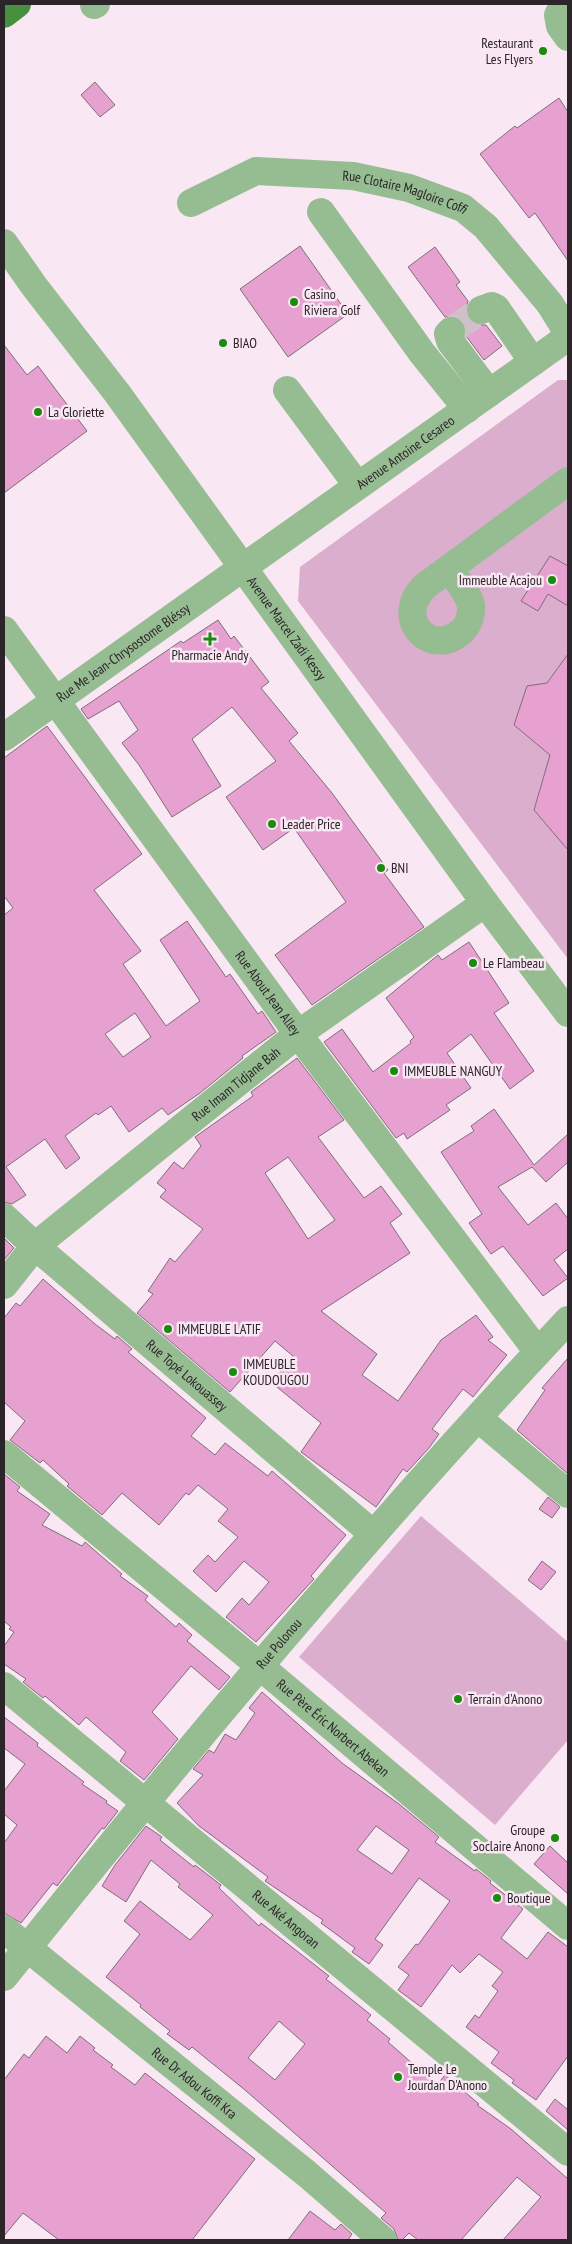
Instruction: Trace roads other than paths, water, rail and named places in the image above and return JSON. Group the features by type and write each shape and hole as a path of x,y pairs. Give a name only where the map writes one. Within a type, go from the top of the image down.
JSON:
{"main road":[{"path":"4,14 17,4"}],"street":[{"path":"565,4 558,15 560,26 568,37"},
{"name":"Rue Clotaire Magloire Coffi","path":"191,203 256,171 353,176 409,188 463,208 486,227 550,304 568,332"},
{"path":"321,212 422,353 466,409"},
{"name":"Avenue Marcel Zadi Kessy","path":"4,243 34,286 117,393 484,903 568,1013"},
{"path":"481,310 492,306 496,308 533,362"},
{"path":"451,331 448,334 450,341 490,393"},
{"name":"Avenue Antoine Cesareo","path":"244,568 568,337"},
{"path":"287,390 357,486"},
{"path":"449,569 568,481"},
{"name":"Rue Me Jean-Chrysostome Bléssy","path":"4,737 244,568"},
{"name":"Rue About Jean Alley","path":"4,630 298,1034 538,1352"},
{"name":"Rue Imam Tidjane Bah","path":"4,1285 35,1246 298,1034 484,903"},
{"name":"Rue Topé Lokouassey","path":"4,1217 35,1246 372,1533"},
{"name":"Rue Polonou","path":"4,1977 145,1802 261,1667 372,1533 568,1320"},
{"path":"478,1418 568,1494"},
{"name":"Rue Père Éric Norbert Abekan","path":"4,1454 261,1667 568,1926"},
{"name":"Rue Aké Angoran","path":"4,1686 568,2152"},
{"name":"Rue Dr Adou Koffi Kra","path":"4,1929 307,2174 383,2240"}],"tunnel":[{"path":"451,331 481,310"}],"place":[{"name":"Restaurant Les Flyers","path":"543,51"},
{"name":"Casino Riviera Golf","path":"294,302"},
{"name":"BIAO","path":"223,343"},
{"name":"La Gloriette","path":"38,412"},
{"name":"Immeuble Acajou","path":"552,580"},
{"name":"Pharmacie Andy","path":"210,639"},
{"name":"Leader Price","path":"272,824"},
{"name":"BNI","path":"381,868"},
{"name":"Le Flambeau","path":"473,963"},
{"name":"IMMEUBLE NANGUY","path":"394,1071"},
{"name":"IMMEUBLE LATIF","path":"168,1329"},
{"name":"IMMEUBLE KOUDOUGOU","path":"233,1372"},
{"name":"Terrain d'Anono","path":"458,1699"},
{"name":"Groupe Soclaire Anono","path":"555,1838"},
{"name":"Boutique","path":"497,1898"},
{"name":"Temple Le Jourdan D'Anono","path":"398,2077"}]}
